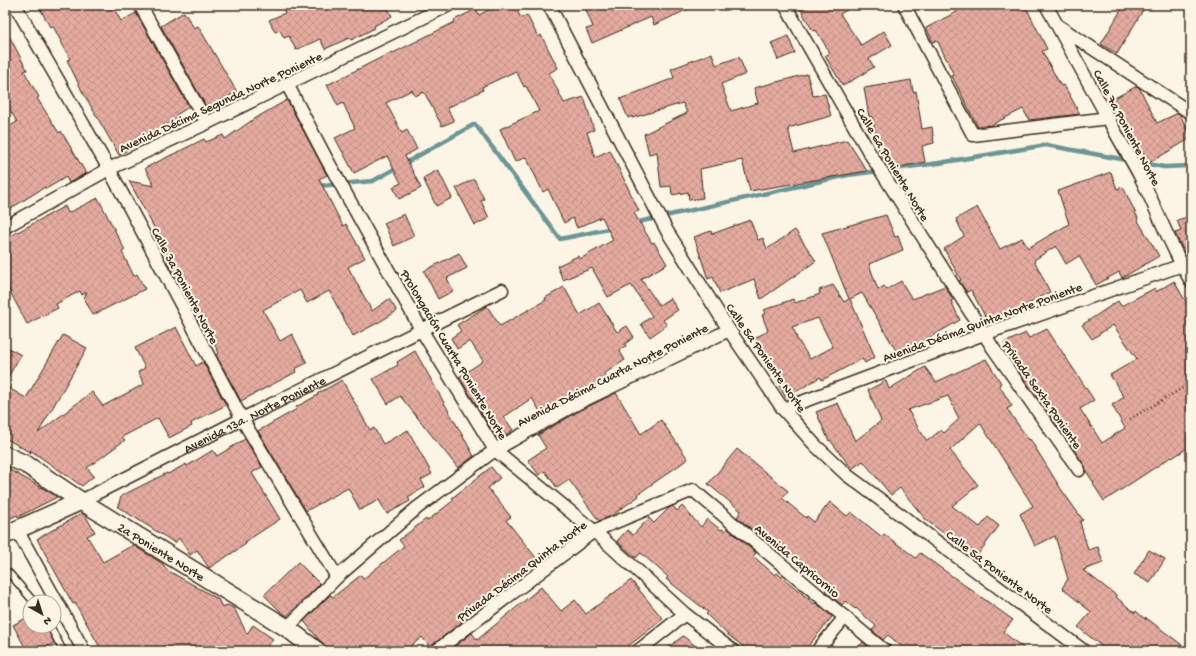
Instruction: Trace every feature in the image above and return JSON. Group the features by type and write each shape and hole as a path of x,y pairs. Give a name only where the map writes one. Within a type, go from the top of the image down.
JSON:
{"street":[{"name":"Calle 3a Poniente Norte","path":"14,5 109,169 242,419 337,577"},
{"path":"140,5 207,123"},
{"name":"Avenida Décima Segunda Norte Poniente","path":"5,227 109,169 288,84 449,5"},
{"name":"Calle 5a Poniente Norte","path":"549,5 667,231 729,330 784,409 815,445 847,475 1084,651"},
{"name":"Calle 6a Poniente Norte","path":"785,5 869,152 984,334"},
{"path":"904,5 974,135 1108,118"},
{"name":"Calle 7a Poniente Norte","path":"1046,5 1186,263 1191,281"},
{"path":"1058,26 1191,112"},
{"name":"Prolongación Cuarta Poniente Norte","path":"288,84 326,158 422,331 495,450 594,531 686,614 733,651"},
{"name":"Avenida Décima Quinta Norte Poniente","path":"784,409 984,334 1186,263"},
{"name":"Avenida 13a. Norte Poniente","path":"11,533 81,501 502,290"},
{"name":"Avenida Décima Cuarta Norte Poniente","path":"287,628 337,577 417,508 495,450 578,404 729,330"},
{"name":"Privada Sexta Poniente","path":"984,334 1079,470"},
{"name":"2a Poniente Norte","path":"5,454 27,465 81,501 287,628 317,651"},
{"name":"Privada Décima Quinta Norte","path":"436,651 594,531 693,490"},
{"name":"Avenida Capricornio","path":"693,490 885,651"},
{"path":"11,533 84,651"},
{"path":"638,651 686,614"},
{"path":"817,651 845,617"}],"lane":[{"path":"5,575 10,573 27,594"},
{"path":"54,634 63,651"}],"path":[{"path":"1130,419 1191,383"}],"building":[{"path":"38,5 112,5 121,21 136,13 189,107 176,115 178,118 164,126 165,128 119,155 82,91 67,60 70,59 53,26 50,27"},
{"path":"282,5 386,5 392,16 374,26 375,28 351,40 349,38 325,49 320,39 296,50 289,36 284,38 280,30 275,32 269,20 285,13"},
{"path":"498,5 514,5 521,18 527,15 538,37 541,35 558,68 549,73 564,103 584,97 594,130 587,132 595,157 610,150 639,211 634,213 667,264 641,279 659,305 670,298 678,310 663,320 667,325 650,337 641,324 652,316 631,285 608,297 592,268 563,280 557,266 578,256 580,259 613,240 602,217 577,228 573,218 564,223 548,189 543,192 526,157 515,162 500,129 539,111 516,71 482,87 483,90 447,108 454,121 442,126 424,92 415,96 412,90 386,103 402,133 407,130 417,149 405,156 421,188 399,199 393,187 401,183 387,156 354,173 335,138 355,128 343,103 338,106 327,85 455,22 454,20 476,9 479,15"},
{"path":"584,5 697,5 654,25 651,17 592,43 586,29 593,27"},
{"path":"798,5 855,5 840,14 861,45 884,31 892,45 869,59 874,67 843,86 825,56 830,53 816,30 813,31"},
{"path":"966,5 1025,5 1047,49 1042,51 1061,86 1064,85 1080,114 1029,120 1023,109 991,125 978,127 952,76 954,75 937,40 933,42 926,28 958,11 957,10"},
{"path":"1124,5 1146,5 1117,54 1101,44"},
{"path":"184,12 194,28 198,26 237,92 207,108 161,26"},
{"path":"5,28 27,70 24,71 39,97 37,98 59,133 61,131 86,173 69,183 66,177 46,189 45,187 5,212 5,129 17,122 5,101"},
{"path":"788,36 795,53 778,60 771,43"},
{"path":"712,53 716,65 739,57 746,74 721,84 731,111 758,103 754,88 807,74 813,96 825,94 831,116 788,128 794,153 847,140 867,171 750,191 742,160 700,169 703,198 689,200 688,192 672,195 671,186 661,187 657,152 649,154 644,134 687,113 683,103 628,118 620,99 674,78 671,69"},
{"path":"911,80 913,92 916,91 922,129 932,127 934,143 922,146 925,162 889,169 880,156 872,116 869,117 864,88"},
{"path":"1137,86 1140,89 1157,123 1178,113 1180,114 1191,138 1149,163 1142,151 1140,152 1122,117 1120,118 1111,100"},
{"path":"287,100 327,175 319,179 343,226 346,224 365,258 348,267 372,311 389,299 397,311 353,336 329,291 307,303 300,290 263,310 280,341 292,334 307,363 295,369 296,372 241,401 216,355 219,353 199,315 196,316 167,262 169,260 156,236 158,235 129,181 154,186 145,168 204,139 206,142 223,135 225,139 254,119"},
{"path":"438,170 452,198 436,206 423,178"},
{"path":"1111,172 1117,189 1123,187 1138,218 1137,219 1159,256 1122,278 1119,272 1096,285 1079,256 1066,264 1056,246 1034,260 1050,292 1010,314 1008,311 988,322 971,290 967,292 959,281 961,280 944,249 964,236 956,219 977,207 1000,249 1022,238 1028,248 1069,224 1058,191"},
{"path":"474,179 484,199 481,201 489,218 475,225 456,188"},
{"path":"98,198 125,250 122,252 134,276 137,274 145,289 93,315 84,298 87,292 82,295 80,291 56,304 58,308 27,324 5,282 5,239 65,206 68,213"},
{"path":"404,214 414,236 394,246 384,223"},
{"path":"886,215 895,237 898,236 903,250 869,264 878,290 884,286 887,289 901,281 912,299 945,286 953,300 951,301 960,320 910,349 909,347 898,354 862,293 850,299 875,357 865,363 862,359 822,380 820,377 786,398 753,339 768,331 762,315 766,313 764,310 793,299 795,303 820,294 819,290 833,285 844,302 849,299 822,233","holes":["818,318 833,347 810,359 796,337 797,336 792,327"]},
{"path":"1191,216 1191,255 1186,256 1175,233 1181,231 1177,220"},
{"path":"750,220 758,240 763,238 767,249 795,230 816,261 761,299 754,279 720,293 713,277 708,279 694,237 711,231 712,234"},
{"path":"459,253 467,268 447,278 453,291 438,299 424,271"},
{"path":"1174,281 1191,311 1191,446 1172,458 1171,457 1104,501 1093,484 1094,483 1086,471 1085,466 1013,363 1004,343 1026,333 1029,338 1047,329 1094,400 1080,409 1102,443 1125,428 1112,405 1124,397 1110,375 1137,359 1113,325 1092,339 1082,325 1118,301 1121,306 1155,288 1156,292"},
{"path":"564,287 580,315 599,303 617,332 627,326 634,337 625,344 626,346 619,350 625,360 604,374 607,380 574,396 542,415 532,398 504,417 513,430 498,440 459,377 483,361 470,341 457,349 451,338 461,331 457,325 487,306 500,326 546,300 545,298"},
{"path":"176,327 196,366 203,362 226,405 191,423 192,426 169,438 158,418 122,437 125,440 87,468 94,476 82,486 30,450 31,453 5,438 5,386 26,398 63,335 87,348 38,433 92,392 103,406 144,384 138,372 145,368 135,348"},
{"path":"5,346 21,355 5,382"},
{"path":"415,351 474,456 458,468 400,396 388,404 373,379 398,365 397,362"},
{"path":"986,359 1001,383 999,385 1012,406 1007,409 1029,440 1030,439 1061,489 1083,520 1080,522 1088,550 1098,547 1103,563 1083,570 1117,596 1116,597 1135,613 1136,611 1146,620 1145,617 1190,651 1107,651 1078,627 1091,612 1062,588 1068,579 1055,536 1035,546 1020,514 1033,506 980,423 950,450 978,485 952,506 980,527 988,517 999,526 976,557 926,520 900,488 891,495 863,461 852,469 830,440 829,441 816,412 838,403 855,441 881,421 868,390 886,381 889,389 925,367 936,382","holes":["948,396 959,419 944,433 941,430 927,441 908,410"]},
{"path":"342,380 370,430 374,428 383,444 408,430 432,474 421,480 425,487 408,497 410,501 387,514 379,500 360,510 348,488 306,511 258,431 297,409 296,407"},
{"path":"616,393 641,434 661,420 688,459 638,494 639,496 611,516 599,521 569,480 557,488 545,471 539,475 528,460 546,448 538,435 581,410"},
{"path":"245,439 262,467 252,473 280,519 245,542 246,544 209,568 197,550 190,555 179,538 175,543 118,507 121,496 186,464 187,466 213,450 217,456"},
{"path":"737,449 788,491 782,498 806,518 807,516 814,522 830,502 847,516 851,512 882,537 884,534 916,558 920,553 1013,620 1003,632 1027,651 907,651 888,635 883,640 872,630 876,626 856,608 855,609 845,601 842,605 825,591 830,586 801,562 799,564 768,538 766,541 737,517 741,511 708,484"},
{"path":"5,467 57,497 18,517 17,515 5,521"},
{"path":"491,467 500,478 488,488 511,517 506,520 537,559 430,647 422,637 405,651 328,651 304,621 330,595 333,597 361,575 363,579 404,546 399,540 454,500 452,498"},
{"path":"673,506 677,511 682,506 701,527 707,519 721,530 722,529 725,531 727,528 756,553 753,556 775,575 777,573 832,617 804,651 749,651 727,634 706,614 708,612 666,579 668,577 641,553 636,558 617,541 627,530 633,535 649,518 654,523"},
{"path":"82,513 85,515 95,532 87,536 103,562 133,545 163,564 167,570 218,599 222,607 227,605 234,608 247,634 253,625 273,639 265,651 102,651 75,603 73,604 37,539"},
{"path":"1149,550 1165,559 1150,583 1134,574"},
{"path":"298,562 320,584 287,616 264,595"},
{"path":"631,580 663,619 622,651 448,651 472,633 477,640 541,587 561,611 575,600 586,614"},
{"path":"22,620 22,634 50,634 54,643 38,651 27,651 13,625"},
{"path":"683,636 702,651 664,651"},
{"path":"863,642 873,651 855,651"}],"waterway":[{"path":"318,186 373,181 475,124 560,239 613,228"},
{"path":"634,223 848,175 939,163 1046,145 1164,167 1191,166"}]}
